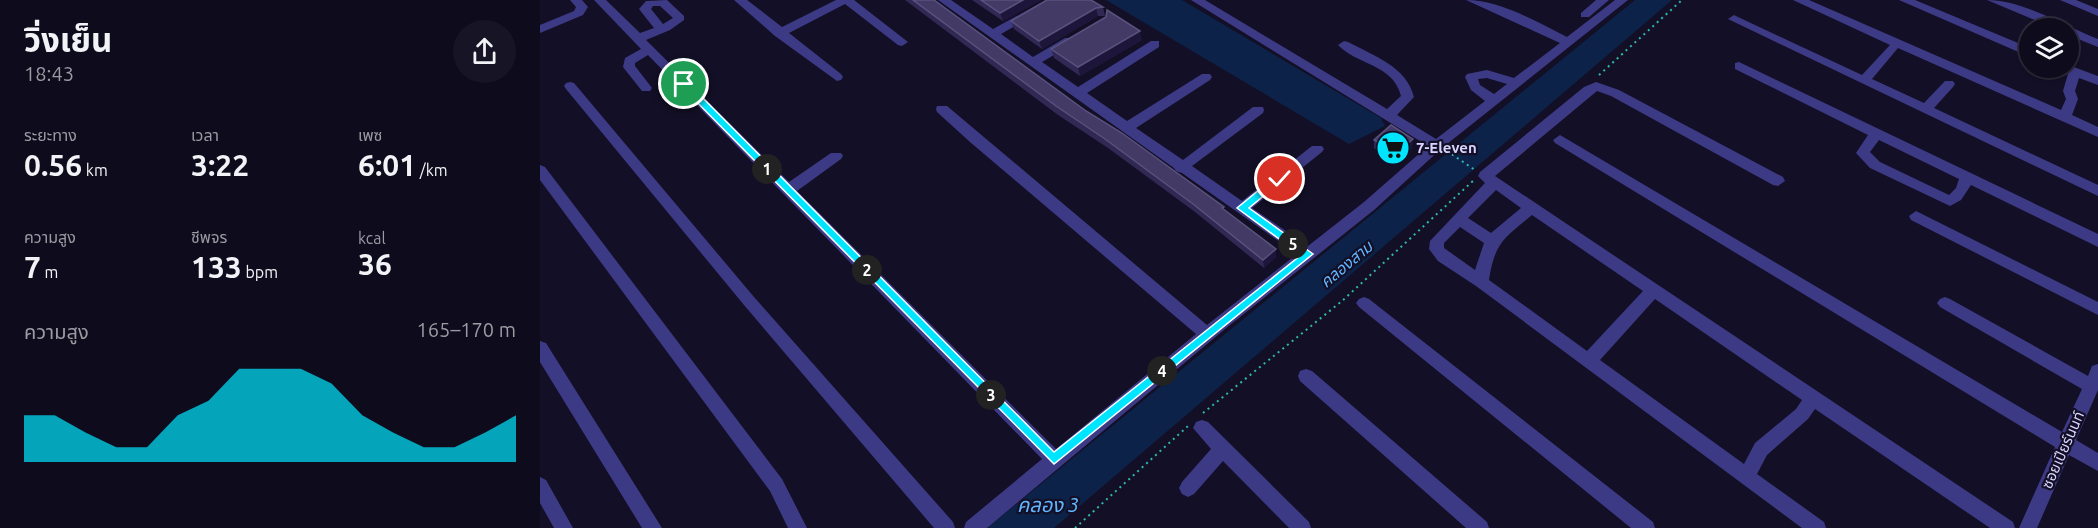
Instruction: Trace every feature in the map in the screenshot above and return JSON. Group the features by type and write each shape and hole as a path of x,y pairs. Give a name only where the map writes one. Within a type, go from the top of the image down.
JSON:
{"street":[{"path":"540,29 575,15 581,11 579,4 599,0 1054,459"},
{"path":"740,0 837,77"},
{"path":"780,33 846,0 902,42"},
{"path":"993,34 1054,0"},
{"path":"1197,0 1442,148"},
{"path":"1472,0 1536,26 1569,43"},
{"path":"1585,15 1603,0"},
{"path":"974,528 1054,459 1207,334 1442,148 1493,100 1622,0"},
{"path":"1799,0 2098,132"},
{"path":"1905,0 2019,48"},
{"path":"1993,0 2038,18"},
{"path":"2066,0 2098,12"},
{"path":"952,2 993,34 1181,168 1308,254"},
{"path":"1734,19 2098,191"},
{"path":"646,87 629,67 629,61 662,29"},
{"path":"1033,62 1083,33"},
{"path":"2079,35 2098,43"},
{"path":"1077,94 1155,44"},
{"path":"1344,45 1391,71 1408,90 1408,97 1388,116"},
{"path":"1864,81 1892,48"},
{"path":"1739,66 1874,135 2098,241"},
{"path":"1493,100 1475,87 1471,77 1482,74 1516,83"},
{"path":"2079,74 2098,81"},
{"path":"1125,128 1206,77"},
{"path":"2064,118 2072,99 2069,91 2070,78"},
{"path":"1926,109 1949,84"},
{"path":"570,86 749,301 946,528"},
{"path":"1779,181 1615,93 1596,86 1587,90 1485,176 2006,528"},
{"path":"942,109 1207,334"},
{"path":"1181,168 1258,111"},
{"path":"1874,135 1863,153 1866,159 1937,197 1950,201 1956,198 1966,179"},
{"path":"1560,140 2098,464"},
{"path":"1242,208 1317,149"},
{"path":"788,190 836,156"},
{"path":"540,170 776,484 798,528"},
{"path":"1489,179 1459,219 1437,241 1436,249 1817,528"},
{"path":"1481,282 1491,240 1531,208"},
{"path":"1916,216 2098,309"},
{"path":"1459,219 1491,240"},
{"path":"1588,361 1653,291"},
{"path":"1364,303 1646,528"},
{"path":"1945,303 2095,379"},
{"path":"540,348 653,528"},
{"path":"1306,376 1480,528"},
{"name":"ซอยเปียร์นนท์","path":"2028,528 2095,379"},
{"path":"1746,477 1761,449 1802,414 1813,398"},
{"path":"1202,429 1302,528"},
{"path":"1188,488 1223,450"},
{"path":"540,486 564,528"},
{"path":"784,528 792,528"}],"path":[{"path":"1595,78 1682,0"},
{"path":"1442,148 1489,179"},
{"path":"1075,528 1195,419 1262,369 1426,226 1478,177"}],"water":[{"path":"1106,0 1182,0 1381,118 1385,126 1349,144"},
{"name":"คลอง 3","path":"1635,0 1672,0 1054,528 987,528"}],"building":[{"path":"913,0 934,0 1086,111 1122,133 1224,207 1222,208 1276,249 1263,260 1193,204"},
{"path":"981,0 1023,0 1000,13"},
{"path":"1047,0 1091,0 1103,7 1096,8 1039,41 1011,21"},
{"path":"1107,10 1140,31 1078,67 1051,49 1106,17"},
{"path":"1391,125 1413,139 1396,153 1374,140"}],"place":[{"name":"7-Eleven","path":"1393,148"}],"route":[{"path":"684,84 1054,459 1308,254 1242,208 1280,179"}],"water label":[{"name":"คลองสาม","path":"1346,264"}]}
